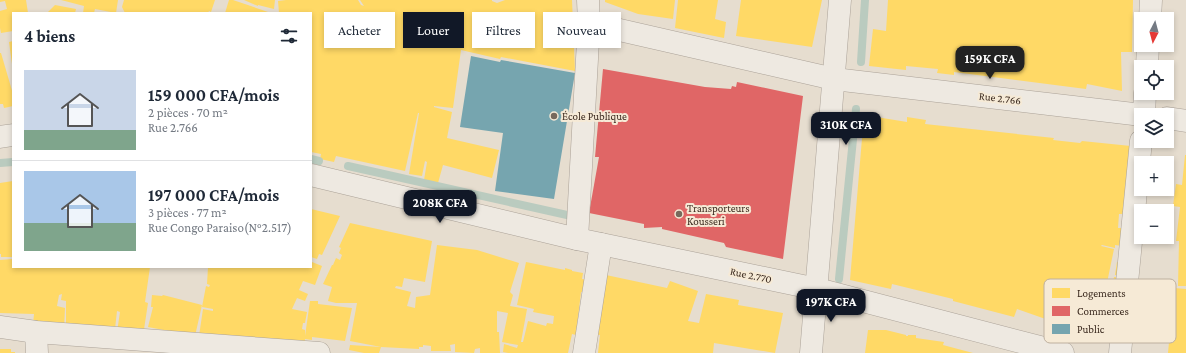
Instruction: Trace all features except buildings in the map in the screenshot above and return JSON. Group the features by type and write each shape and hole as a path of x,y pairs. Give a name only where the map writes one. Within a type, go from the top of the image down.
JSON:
{"street":[{"path":"588,0 589,12"},
{"path":"811,353 840,0"},
{"path":"1150,12 1151,0"},
{"name":"Rue 2.766","path":"621,30 834,79 1134,114"},
{"path":"577,239 588,48"},
{"path":"1174,119 1186,121"},
{"path":"0,137 12,135"},
{"path":"1127,279 1140,148"},
{"name":"Rue 2.770","path":"312,175 577,239 817,290 1062,353"},
{"path":"584,353 601,244"},
{"path":"0,327 36,343 319,353"},
{"path":"1120,353 1121,343"}],"waterway":[{"path":"861,62 865,0"},
{"path":"839,279 856,109"},
{"path":"312,159 319,161"},
{"path":"0,163 12,162"},
{"path":"348,166 576,217"}],"place":[{"name":"École Publique","path":"554,116"},
{"name":"Transporteurs Kousseri","path":"679,214"}]}
